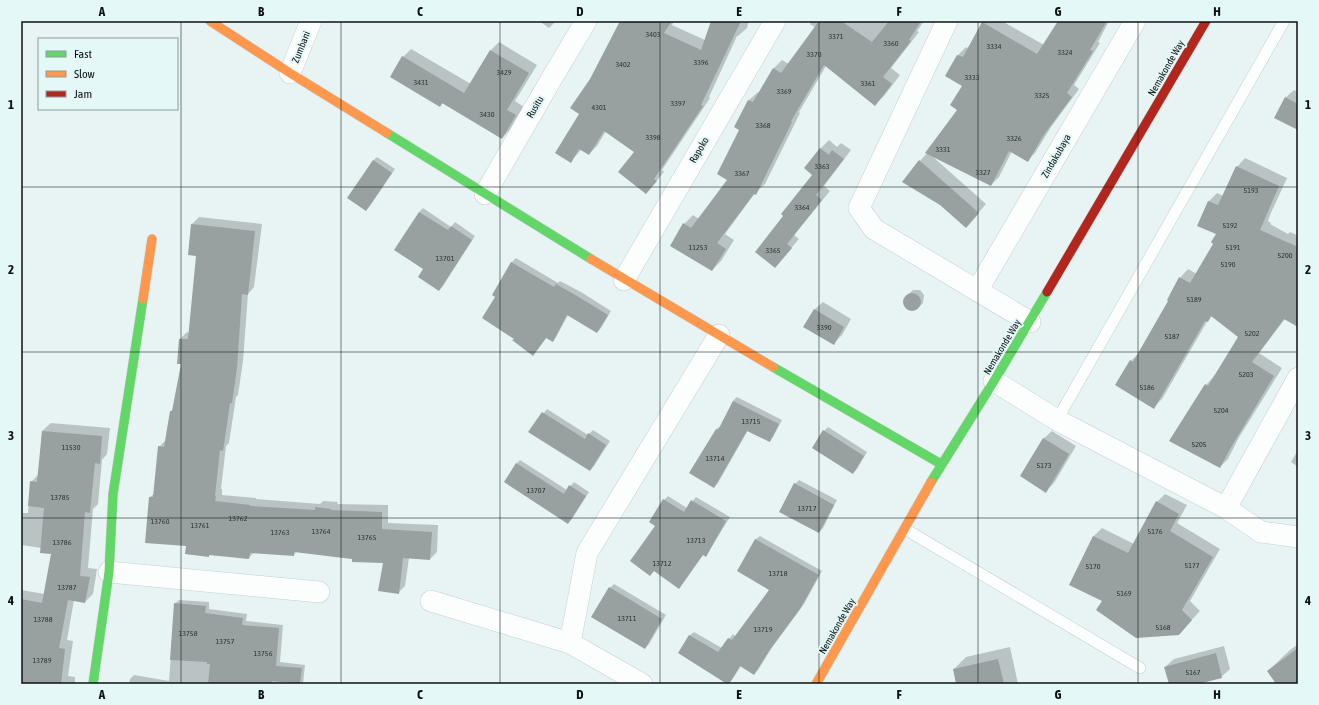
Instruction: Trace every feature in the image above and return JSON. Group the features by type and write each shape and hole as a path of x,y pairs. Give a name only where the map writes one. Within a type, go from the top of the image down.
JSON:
{"street":[{"path":"210,21 290,73 624,280 941,464"},
{"name":"Zumbani","path":"290,73 311,21"},
{"name":"Rusitu","path":"485,194 586,21"},
{"name":"Rapoko","path":"624,280 775,21"},
{"path":"947,21 859,208 874,229 1030,322"},
{"name":"Zindakubaya","path":"977,291 1135,21"},
{"name":"Nemakonde Way","path":"816,684 941,464 1030,322 1206,21"},
{"path":"93,684 109,572 113,494 152,239"},
{"path":"570,643 587,553 719,335"},
{"path":"1226,508 1298,378"},
{"path":"994,381 1057,420 1226,508 1260,532 1298,537"},
{"path":"109,572 319,592"},
{"path":"431,601 570,643 642,684"}],"lane":[{"path":"1057,420 1284,21"},
{"path":"905,529 1140,668"}],"building":[{"path":"620,21 672,21 664,33 701,50 711,21 741,21 701,105 703,106 654,179 657,181 646,194 618,172 634,152 604,131 589,155 579,149 571,163 555,153 579,114 570,108 590,79"},
{"path":"819,21 841,21 872,42 889,21 921,21 909,40 911,41 883,77 892,84 875,106 824,65 791,121 792,122 756,195 754,194 717,243 726,249 712,271 670,246 683,223 691,228 727,180 717,174 739,130 734,127 748,100 753,102 773,68 781,73"},
{"path":"1058,21 1107,21 1090,50 1093,51 1067,93 1072,97 1043,136 1028,162 1009,151 991,186 925,153 957,110 950,105 962,86 945,76 957,55 963,57 982,22 1037,54"},
{"path":"490,50 529,73 507,110 516,115 502,139 442,103 440,107 390,77 402,56 464,93"},
{"path":"1285,97 1298,104 1298,130 1274,118"},
{"path":"820,148 829,155 832,150 844,159 816,195 822,200 787,244 792,248 775,268 755,252 783,216 781,214 812,175 804,168"},
{"path":"373,160 392,173 366,211 347,198"},
{"path":"919,160 979,213 966,228 940,205 902,182"},
{"path":"1236,166 1279,186 1260,230 1298,247 1298,327 1284,319 1252,362 1274,376 1220,468 1169,441 1205,384 1208,386 1238,337 1211,316 1208,322 1205,321 1154,409 1115,385 1130,360 1133,362 1168,301 1167,300 1179,277 1190,283 1213,244 1211,242 1216,234 1197,226 1208,201 1218,205"},
{"path":"419,212 448,230 451,226 472,240 439,291 418,277 423,269 394,250"},
{"path":"191,224 255,231 248,295 242,294 237,368 223,451 220,450 215,501 250,506 315,510 315,507 331,510 382,512 382,529 432,532 430,560 403,558 399,594 378,591 383,563 352,562 352,559 294,552 294,556 250,553 249,559 209,555 209,557 185,554 186,546 145,543 149,497 153,497 158,446 164,447 170,411 172,411 181,364 177,364 179,339 188,339 196,256 188,255"},
{"path":"511,262 554,287 556,284 608,315 597,333 567,315 553,342 546,338 533,356 512,340 514,339 482,318 495,297 492,295"},
{"path":"912,293 918,296 921,302 918,308 912,311 906,308 903,302 906,296"},
{"path":"814,309 844,327 834,345 803,327"},
{"path":"733,401 779,424 770,442 747,431 714,488 689,473 716,429 718,430"},
{"path":"542,412 585,439 588,433 606,445 590,471 528,432"},
{"path":"823,430 864,456 853,474 812,448"},
{"path":"42,431 102,436 100,464 95,463 90,513 85,512 80,576 90,577 85,603 68,600 59,648 65,649 61,684 21,684 21,599 42,603 51,554 40,553 44,508 28,506 30,481 37,482"},
{"path":"1043,438 1069,454 1046,493 1020,476"},
{"path":"516,463 564,494 569,485 586,496 568,524 504,482"},
{"path":"794,483 834,505 819,533 779,512"},
{"path":"663,499 684,512 691,500 726,521 706,557 703,555 679,589 654,571 650,576 630,561 655,526 649,522"},
{"path":"1156,501 1179,514 1170,531 1213,557 1182,610 1192,620 1179,635 1136,638 1096,610 1102,601 1069,585 1093,536 1128,553"},
{"path":"755,539 819,575 800,609 769,651 754,675 740,666 729,684 727,684 678,653 689,635 718,652 728,638 732,640 769,590 737,571"},
{"path":"609,587 662,619 645,649 591,617"},
{"path":"174,603 206,606 205,613 243,618 242,625 279,628 276,666 302,668 300,684 272,681 272,684 208,684 210,664 207,664 207,662 170,660"},
{"path":"1298,648 1298,684 1276,684 1267,671"},
{"path":"1216,653 1222,678 1198,684 1169,684 1164,667"},
{"path":"998,659 1004,684 956,684 953,669"}],"traffic: fast":[{"path":"387,133 591,259"},
{"path":"931,482 1047,292"},
{"path":"93,684 109,572 113,494 143,299"},
{"path":"773,367 941,464"}],"traffic: slow":[{"path":"210,21 387,133"},
{"path":"143,299 152,239"},
{"path":"591,259 773,367"},
{"path":"816,684 931,482"}],"traffic: jam":[{"path":"1047,292 1206,21"}]}
